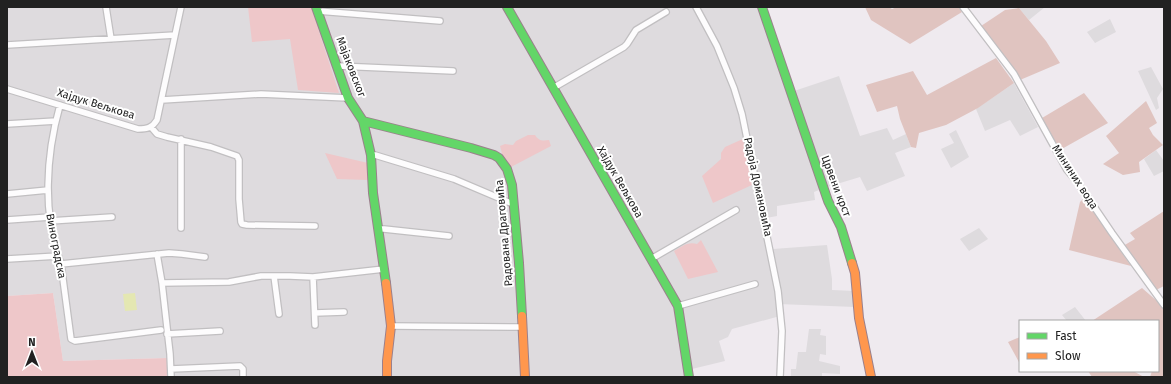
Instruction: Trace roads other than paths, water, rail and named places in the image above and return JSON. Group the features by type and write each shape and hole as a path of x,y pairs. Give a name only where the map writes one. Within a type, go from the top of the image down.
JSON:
{"street":[{"path":"106,7 111,39"},
{"path":"181,7 157,120 150,127 157,134 211,147 239,158 239,199 242,224 315,226"},
{"name":"Хајдук Вељкова","path":"507,7 678,306 689,377"},
{"name":"Радоја Домановића","path":"696,7 717,46 734,88 742,114 778,291 782,331 780,377"},
{"name":"Црвени крст","path":"762,7 828,201 840,227 851,258 855,273 859,318 871,377"},
{"name":"Мининих вода","path":"963,7 1014,74 1067,170 1078,183 1164,305"},
{"path":"317,9 440,21"},
{"name":"Мајаковског","path":"317,9 348,98 363,121 371,155 372,193 391,326 387,361 387,377"},
{"path":"553,88 624,47 636,30 666,12"},
{"path":"7,45 175,35"},
{"path":"338,66 453,71"},
{"name":"Хајдук Вељкова","path":"7,89 138,129 150,127"},
{"path":"162,100 261,94 348,98"},
{"name":"Виноградска","path":"60,105 52,143 48,190 50,219 61,264 71,339 75,341 161,330"},
{"path":"7,124 56,121"},
{"name":"Радована Драговића","path":"363,121 494,155 499,158 510,174 519,263 525,377"},
{"path":"181,139 181,228"},
{"path":"371,155 454,179 513,204"},
{"path":"7,194 48,190"},
{"path":"651,260 736,210"},
{"path":"7,220 112,217"},
{"path":"378,229 449,236"},
{"path":"157,254 162,283 171,377"},
{"path":"61,264 157,254 182,254 206,257"},
{"path":"7,259 58,256"},
{"path":"162,283 228,282 261,276 313,277 384,269"},
{"path":"274,276 278,314"},
{"path":"313,277 315,325"},
{"path":"678,306 755,284"},
{"path":"315,313 344,312"},
{"path":"391,326 522,327"},
{"path":"167,334 220,331"},
{"path":"171,369 240,366 243,369 243,377"}]}
